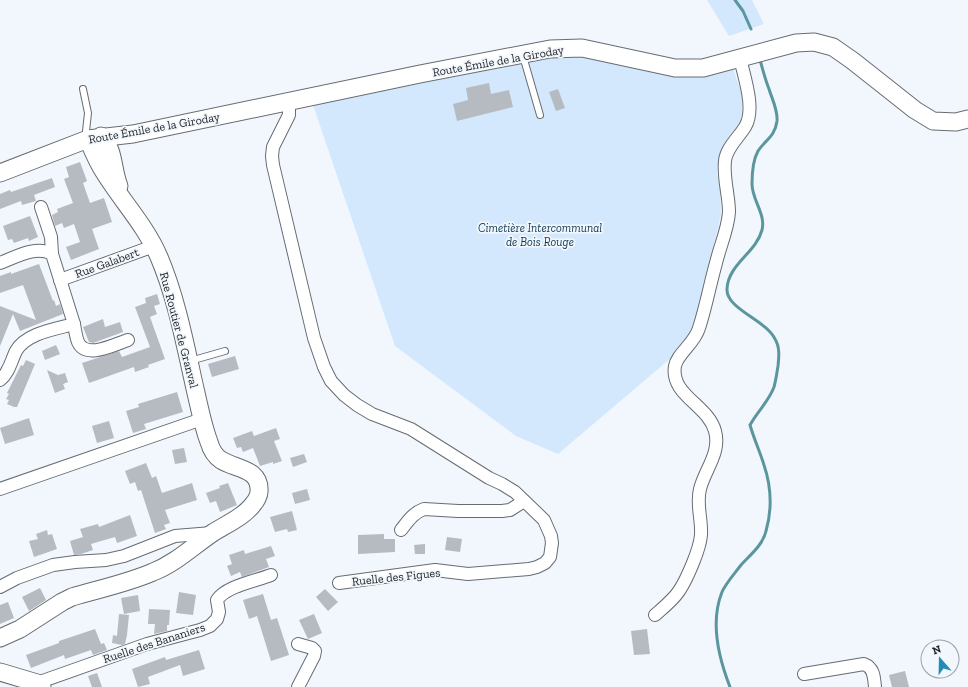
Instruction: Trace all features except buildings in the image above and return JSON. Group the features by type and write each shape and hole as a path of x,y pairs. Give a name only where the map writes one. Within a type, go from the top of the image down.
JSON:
{"main road":[{"name":"Route Émile de la Giroday","path":"0,173 95,138 133,134 420,74 550,49 582,48 675,68 703,68 796,43 814,42 834,47 915,110 932,121 956,122 968,119"},
{"path":"112,156 118,142 133,134"},
{"name":"Rue Routier de Granval","path":"95,138 107,142 112,156 116,180 126,202"},
{"name":"Rue Routier de Granval","path":"0,638 20,629 72,597 141,577 182,556 212,533 244,513 255,502 259,492 257,480 252,474 245,469 222,461 217,457 210,445 202,419 166,274 154,246 139,221 102,168 95,138"},
{"path":"0,672 40,685"}],"street":[{"path":"655,615 678,592 688,575 695,558 701,536 698,504 699,491 703,477 716,451 715,431 711,421 702,409 683,392 674,374 675,364 694,340 699,328 728,222 729,212 724,173 725,159 750,117 750,106 740,58"},
{"path":"289,102 289,115 273,147 273,165 314,338 324,367 331,381 357,406 372,414 411,429 489,478 509,488 524,501 510,510 502,512 419,511 411,516 401,530"},
{"name":"Rue Galabert","path":"41,207 51,237 52,254 79,343 82,348 87,351 96,350 128,340"},
{"name":"Rue Galabert","path":"60,280 154,246"},
{"path":"0,263 37,250 46,250 52,254"},
{"path":"0,380 6,375 17,350 24,341 74,324"},
{"path":"0,489 202,419"},
{"name":"Ruelle des Figues","path":"339,583 436,570 468,574 537,567 545,563 550,557 552,543 551,536 544,520 524,501"},
{"path":"0,587 18,578 52,565 106,560 124,556 175,536 212,533"},
{"name":"Ruelle des Bananiers","path":"40,685 147,644 210,626 217,619 219,612 217,600 220,595 232,588 271,575"},
{"path":"298,644 312,648 315,651 314,656 298,687"},
{"path":"804,674 864,664 872,670 875,687"}],"lane":[{"path":"523,54 540,115"},
{"path":"83,89 88,114 86,131 95,138"},
{"path":"188,361 225,351"}],"green space":[{"path":"707,0 752,0 764,24 729,36"},
{"name":"Cimetière Intercommunal de Bois Rouge","path":"567,54 733,68 743,98 741,120 727,140 719,155 717,172 720,190 721,215 695,325 688,339 678,352 558,454 516,436 395,346 313,105"}],"waterway":[{"path":"735,0 743,11 751,29"},
{"path":"730,687 722,665 717,640 716,628 718,604 722,592 728,582 762,541 768,523 770,506 768,481 750,425 772,392 779,359 778,345 770,332 764,326 739,309 728,296 727,289 732,272 759,238 763,224 761,213 754,196 752,180 753,167 758,151 774,131 777,121 777,113 760,60"}]}
